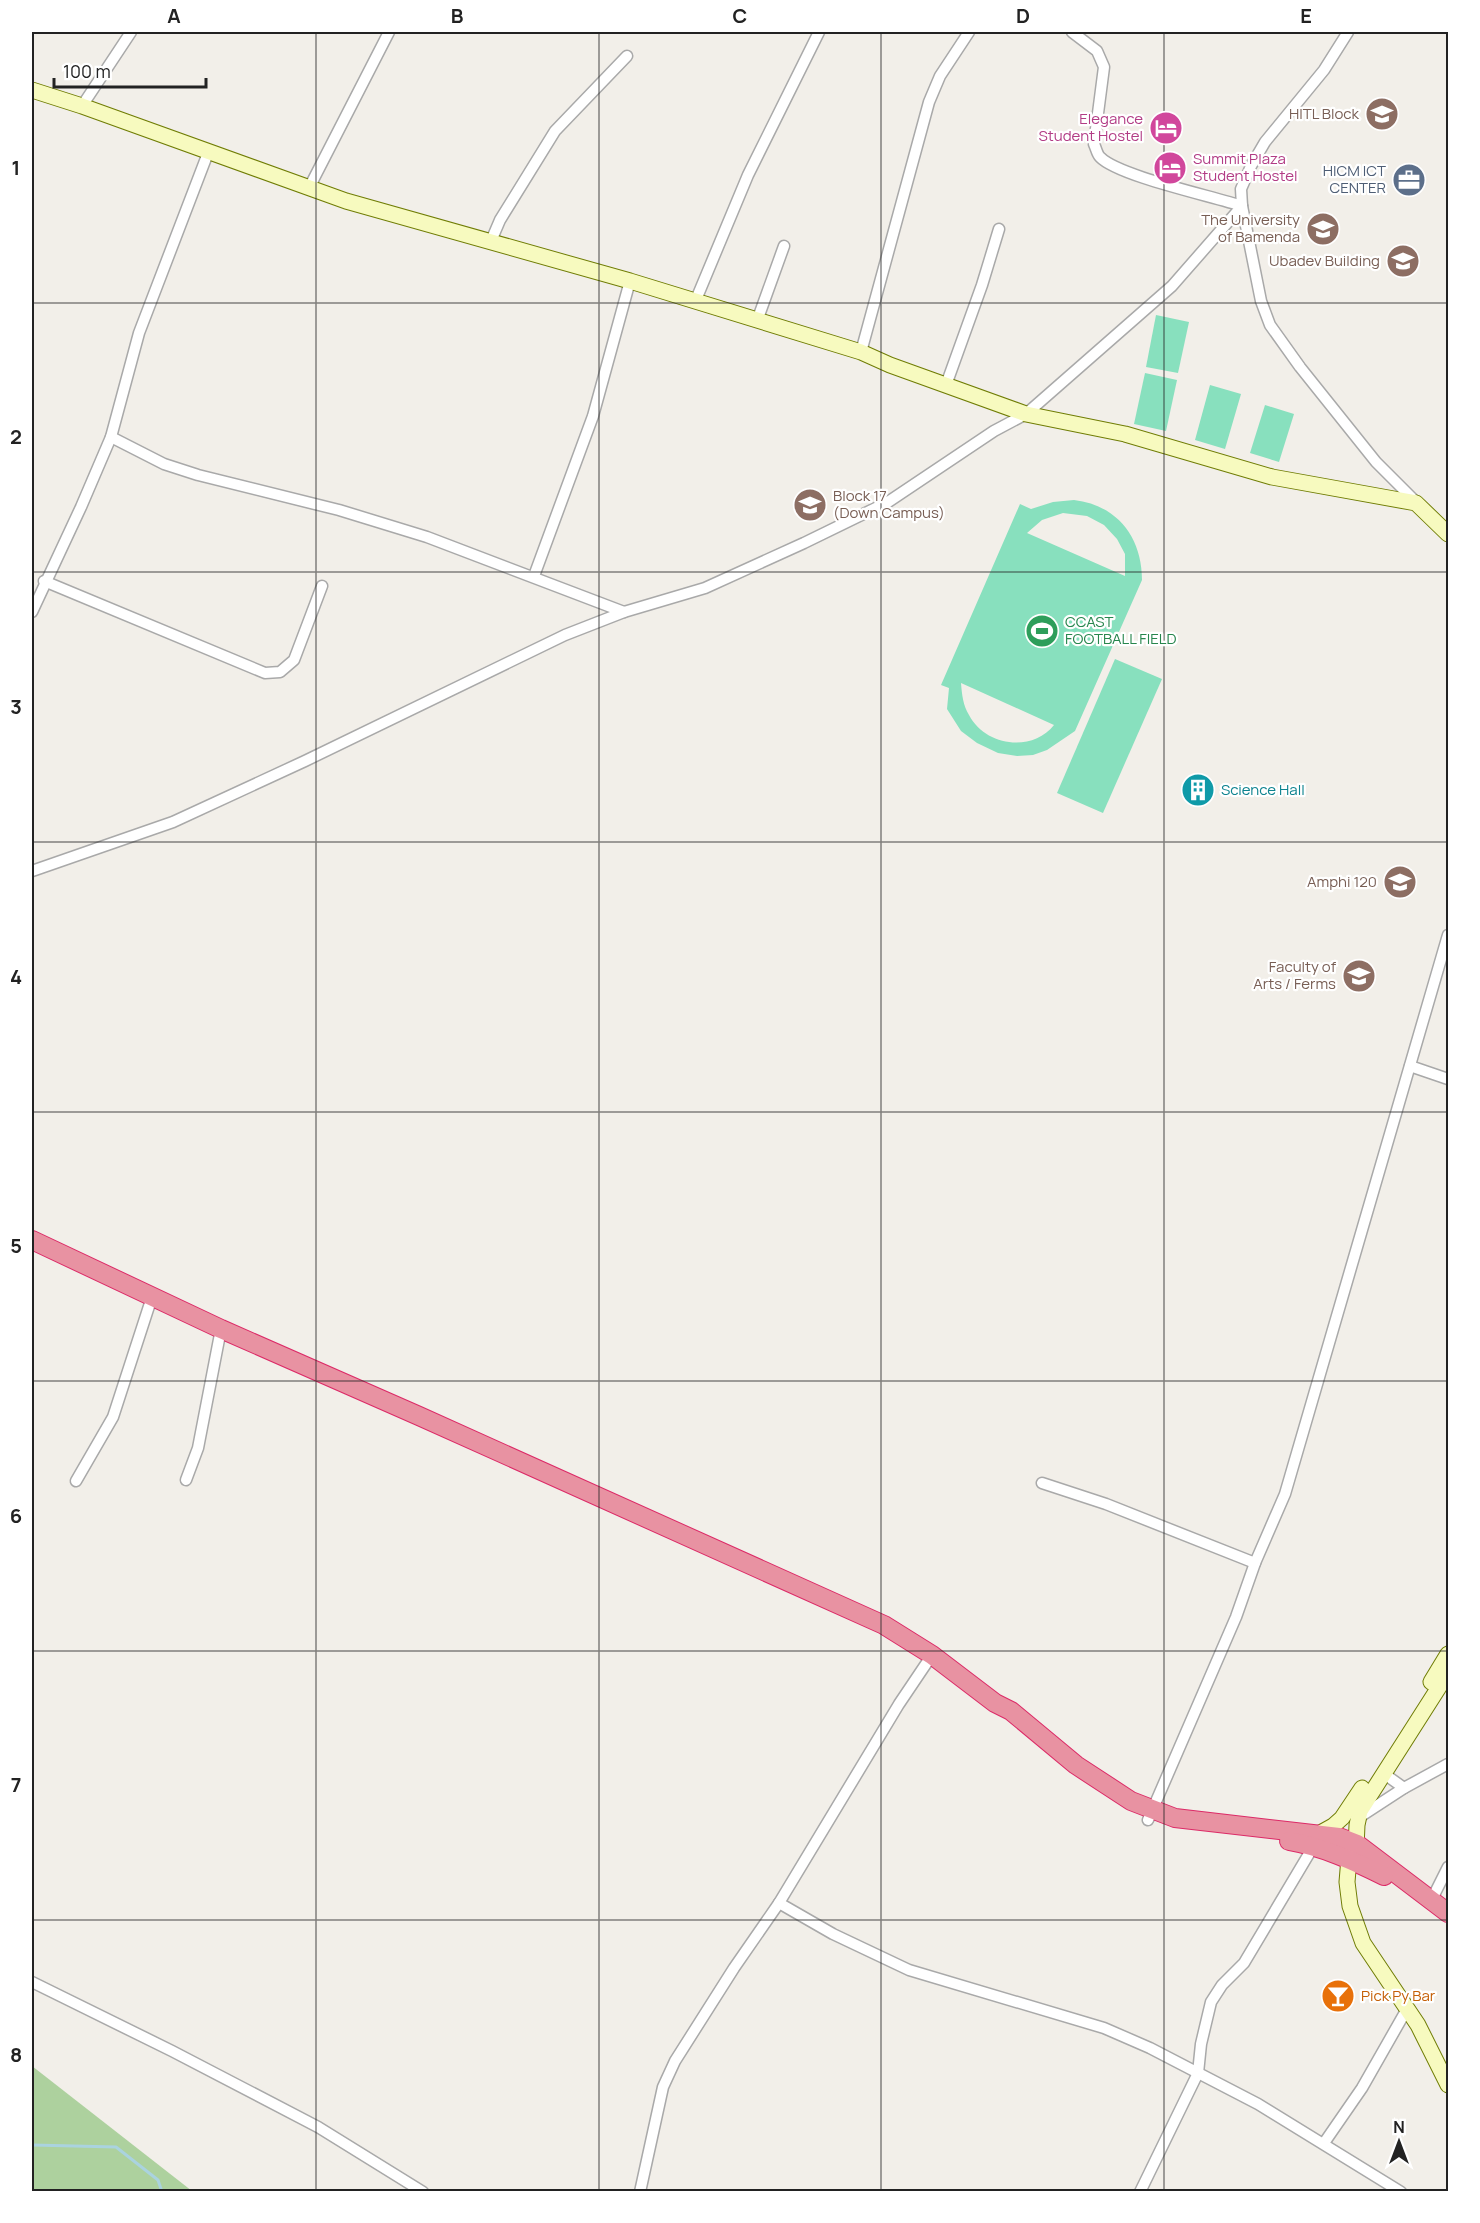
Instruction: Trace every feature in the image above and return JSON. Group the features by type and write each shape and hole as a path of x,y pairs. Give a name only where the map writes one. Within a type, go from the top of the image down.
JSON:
{"highway":[{"path":"32,1240 152,1298 884,1625 932,1655 995,1703 1011,1711 1076,1765 1150,1815 1315,1843 1339,1837 1353,1851 1449,1913"}],"street":[{"path":"82,106 131,32"},
{"path":"309,188 389,32"},
{"path":"695,302 748,175 819,32"},
{"path":"861,352 929,102 940,76 969,32"},
{"path":"1072,32 1096,51 1104,67 1094,144 1099,156 1113,166 1124,170 1242,206"},
{"path":"1348,32 1324,70 1265,142 1241,189 1242,206 1261,301 1270,325 1300,367 1376,462 1449,534"},
{"path":"491,241 500,220 555,131 627,56"},
{"path":"32,90 346,201 630,281 861,352 1026,414 1125,434 1272,477 1416,502"},
{"path":"32,612 111,436 139,333 208,153"},
{"path":"32,871 173,822 565,635 624,612 705,588 888,502 994,431 1026,414 1172,286 1242,206"},
{"path":"946,385 982,285 999,229"},
{"path":"757,321 784,246"},
{"path":"534,576 593,416 630,281"},
{"path":"111,436 176,468 339,510 428,537 624,612"},
{"path":"44,581 265,673 280,672 294,660 322,586"},
{"path":"1150,1815 1236,1617 1255,1563 1285,1494 1449,936"},
{"path":"1410,1066 1449,1079"},
{"path":"76,1481 113,1417 152,1298"},
{"path":"186,1480 198,1448 221,1329"},
{"path":"1042,1483 1116,1508 1255,1563"},
{"path":"1140,2192 1198,2073 1201,2044 1211,2002 1222,1984 1244,1963 1315,1843 1342,1818 1449,1654"},
{"path":"640,2192 663,2087 675,2061 734,1968 779,1903 899,1704 932,1655"},
{"path":"1449,1673 1364,1803 1358,1818 1347,1882 1348,1894 1363,1943 1418,2025 1449,2085"},
{"path":"1358,1818 1404,1788 1449,1764"},
{"path":"1383,1773 1404,1788"},
{"path":"1426,1898 1449,1867"},
{"path":"779,1903 833,1934 909,1970 1104,2028 1150,2048 1258,2104 1401,2192"},
{"path":"32,1982 318,2127 423,2192"},
{"path":"1324,2143 1362,2088 1407,2009"}],"green space":[{"path":"1156,315 1189,322 1178,373 1146,367"},
{"path":"1145,373 1177,380 1166,431 1134,424"},
{"path":"1210,385 1241,394 1225,449 1195,440"},
{"path":"1265,405 1294,414 1279,462 1250,453"},
{"name":"CCAST FOOTBALL FIELD","path":"1074,500 1089,503 1114,516 1132,537 1141,564 1142,580 1075,731 1047,750 1033,755 1017,756 998,753 977,743 961,731 947,709 949,688 941,685 1020,504 1031,509 1053,502","holes":["1063,513 1087,516 1104,525 1117,539 1125,554 1125,576 1027,533 1042,520","961,683 1054,725 1034,740 1009,742 997,739 986,734 969,715 964,704"]},
{"path":"1115,659 1162,679 1103,813 1057,793"},
{"path":"32,2066 192,2191 32,2191"}],"waterway":[{"path":"32,2145 116,2147 158,2180 162,2192"}],"place":[{"name":"HITL Block","path":"1382,114"},
{"name":"Elegance Student Hostel","path":"1166,128"},
{"name":"Summit Plaza Student Hostel","path":"1170,168"},
{"name":"HICM ICT CENTER","path":"1409,180"},
{"name":"The University of Bamenda","path":"1323,229"},
{"name":"Ubadev Building","path":"1403,261"},
{"name":"Block 17 (Down Campus)","path":"810,505"},
{"name":"CCAST FOOTBALL FIELD","path":"1042,631"},
{"name":"Science Hall","path":"1198,790"},
{"name":"Amphi 120","path":"1400,882"},
{"name":"Faculty of Arts / Ferms","path":"1359,976"},
{"name":"Pick Py Bar","path":"1338,1996"}]}
